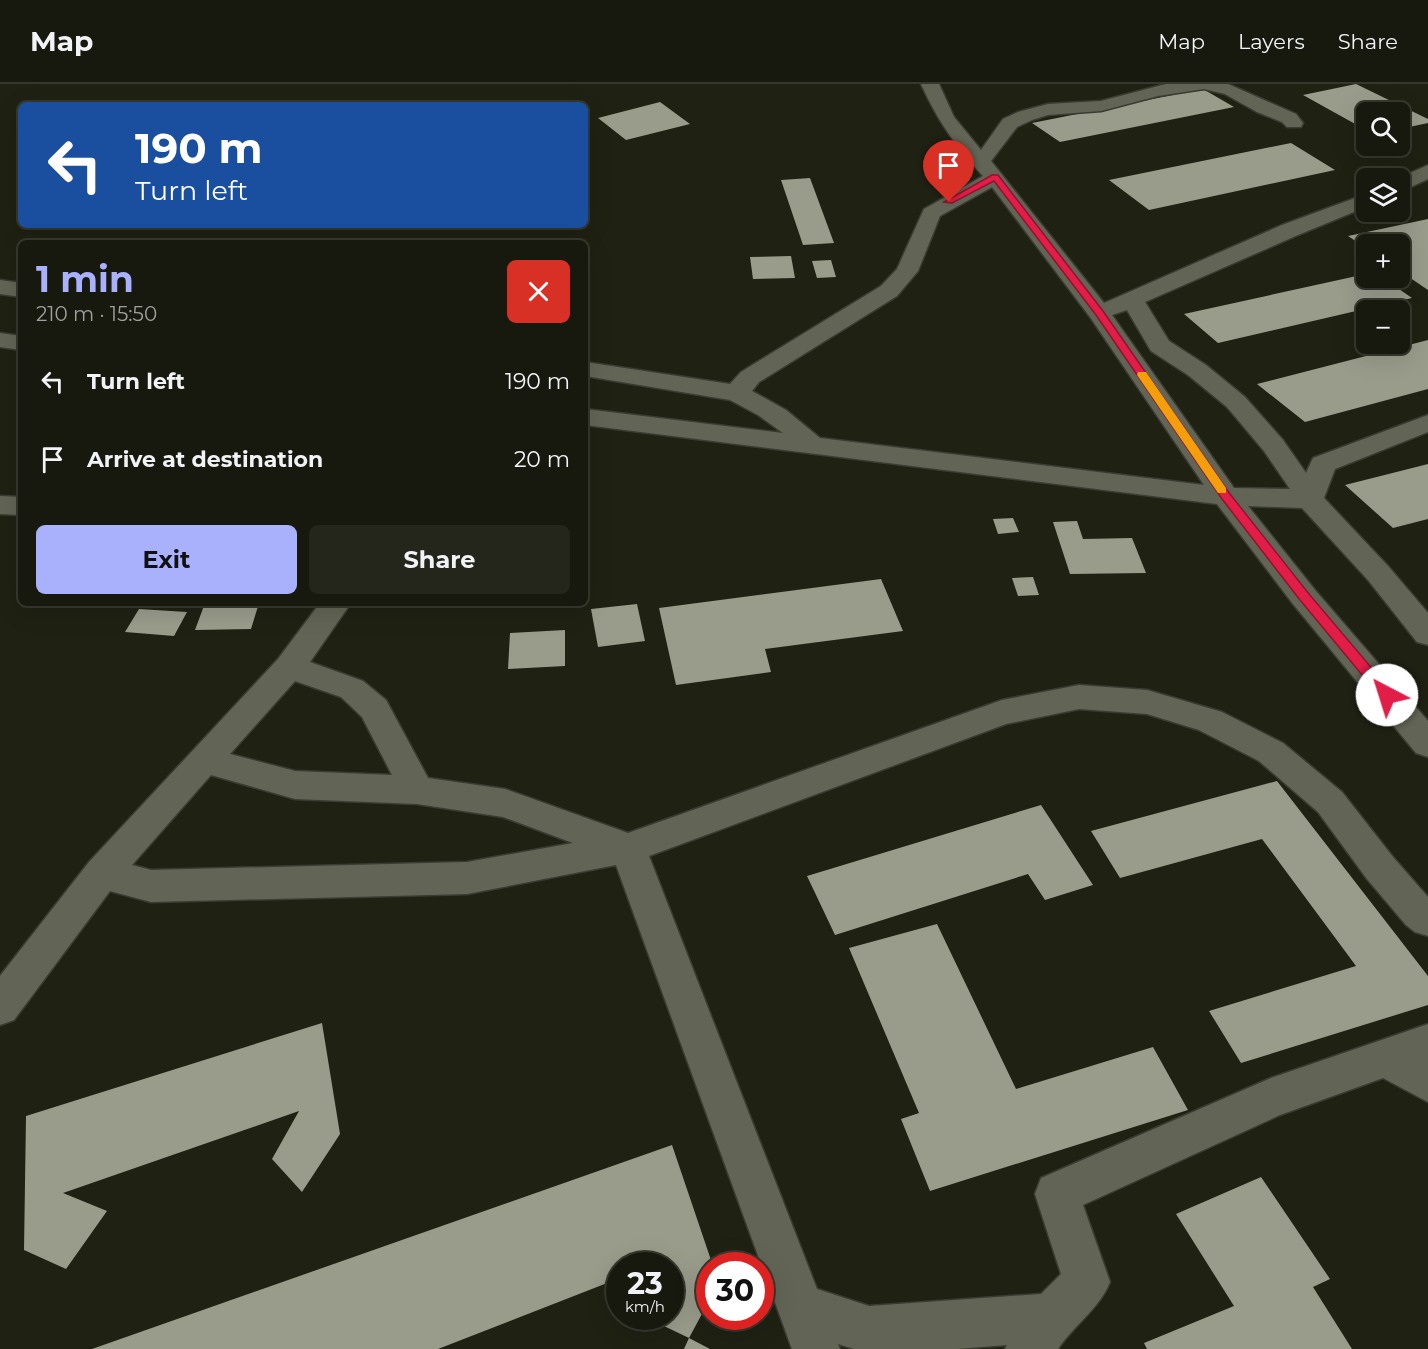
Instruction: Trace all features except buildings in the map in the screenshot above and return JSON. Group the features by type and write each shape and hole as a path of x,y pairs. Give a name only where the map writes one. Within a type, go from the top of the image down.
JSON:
{"street":[{"path":"978,161 989,153 1010,123 1025,116 1048,110 1117,103 1149,87 1204,84 1231,90 1263,108 1289,118 1294,123"},
{"path":"938,86 945,117 978,161 995,177 1099,314 1226,496 1304,597 1428,744"},
{"path":"1410,181 1428,171"},
{"path":"736,393 750,377 890,291 907,271 931,213 995,177"},
{"path":"1099,314 1290,230 1356,204"},
{"path":"0,287 18,290"},
{"path":"1132,300 1160,346 1197,370 1236,402 1274,446 1310,499 1428,634"},
{"path":"0,340 18,343"},
{"path":"1135,364 1160,346"},
{"path":"588,369 736,393 757,401 788,423 813,445"},
{"path":"588,417 1226,496 1310,499"},
{"path":"1310,499 1323,464 1426,424"},
{"path":"0,505 18,506"},
{"path":"0,1007 102,873 289,667 334,606"},
{"path":"289,667 352,689 374,709 417,790"},
{"path":"102,873 151,886 467,878 628,848 1002,712 1079,697 1147,702 1210,721 1271,752 1330,802 1380,868 1419,913 1428,920"},
{"path":"204,760 295,785 417,790 505,803 628,848 809,1328 868,1330 947,1326 1040,1333 1087,1282 1057,1194 1271,1098 1428,1043"},
{"path":"1386,1058 1428,1082"}],"slow traffic":[{"path":"1142,375 1222,490"}],"route":[{"path":"949,202 995,177 1099,314 1226,496 1304,597 1387,695"}]}
